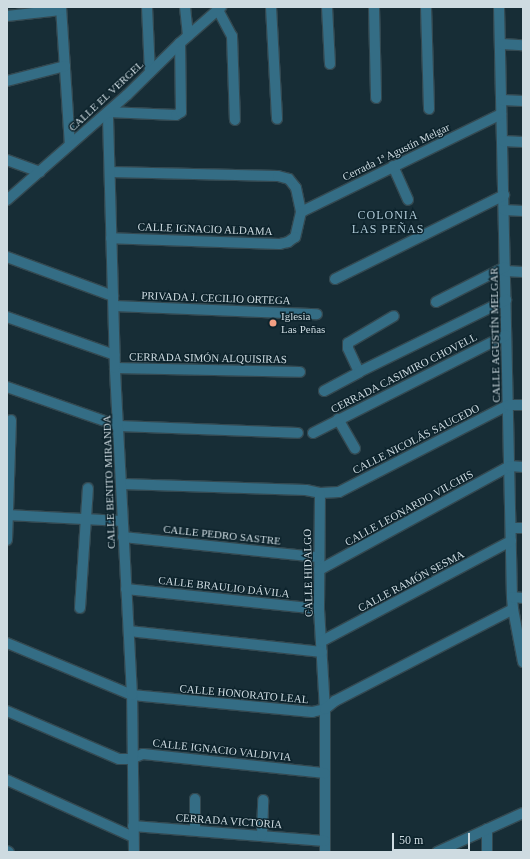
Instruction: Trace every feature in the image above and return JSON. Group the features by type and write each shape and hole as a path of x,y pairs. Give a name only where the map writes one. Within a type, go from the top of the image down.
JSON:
{"street":[{"path":"147,7 150,72"},
{"path":"185,7 188,36"},
{"path":"271,7 277,119"},
{"path":"327,7 330,64"},
{"path":"374,7 376,98"},
{"path":"426,7 429,109"},
{"name":"CALLE AGUSTÍN MELGAR","path":"499,7 512,609 521,640 523,662"},
{"path":"7,16 61,8 70,145"},
{"path":"219,8 232,36 235,120"},
{"name":"CALLE EL VERGEL","path":"9,197 40,172 108,112 219,8"},
{"path":"108,112 176,115 181,112 180,43"},
{"path":"500,44 523,45"},
{"path":"7,81 65,66"},
{"path":"502,100 523,101"},
{"name":"CALLE BENITO MIRANDA","path":"108,112 115,368 132,695 134,852"},
{"name":"Cerrada 1ª Agustín Melgar","path":"301,212 501,114"},
{"path":"503,141 523,142"},
{"path":"7,160 40,172"},
{"path":"393,166 408,200"},
{"name":"CALLE IGNACIO ALDAMA","path":"110,172 278,176 288,179 296,188 301,212 295,237 288,242 279,244 111,238"},
{"path":"335,279 504,195"},
{"path":"504,210 523,211"},
{"name":"PRIVADA J. CECILIO ORTEGA","path":"7,257 114,301 317,314"},
{"path":"436,302 505,269 523,272"},
{"path":"324,392 359,372 506,300"},
{"path":"359,372 348,348 348,343 394,316"},
{"path":"7,317 115,355"},
{"name":"CERRADA CASIMIRO CHOVELL","path":"314,433 506,336"},
{"name":"CERRADA SIMÓN ALQUISIRAS","path":"115,368 300,372"},
{"path":"7,387 119,426 298,433"},
{"name":"CALLE NICOLÁS SAUCEDO","path":"320,493 339,492 508,405 523,405"},
{"path":"7,540 11,420"},
{"path":"338,420 355,449"},
{"path":"510,466 523,467"},
{"name":"CALLE LEONARDO VILCHIS","path":"319,570 510,466"},
{"path":"122,484 306,490 320,493"},
{"path":"80,608 88,488"},
{"name":"CALLE HIDALGO","path":"320,493 318,557 319,609 325,709 325,852"},
{"path":"7,515 122,521"},
{"path":"511,528 523,528"},
{"name":"CALLE PEDRO SASTRE","path":"123,537 318,557"},
{"name":"CALLE RAMÓN SESMA","path":"322,641 511,541"},
{"name":"CALLE BRAULIO DÁVILA","path":"126,589 319,609"},
{"path":"512,597 523,598"},
{"name":"CALLE HONORATO LEAL","path":"7,643 132,695 312,712 325,709 335,701 512,609"},
{"path":"129,631 322,652"},
{"name":"CALLE IGNACIO VALDIVIA","path":"7,710 119,759 132,759 144,754 325,773"},
{"path":"7,780 133,837"},
{"path":"195,800 195,830"},
{"path":"262,835 263,800"},
{"path":"437,852 523,813"},
{"name":"CERRADA VICTORIA","path":"133,826 324,841"},
{"path":"487,829 487,852"}],"place":[{"name":"Iglesia Las Peñas","path":"273,323"}],"district":[{"name":"COLONIA LAS PEÑAS","path":"388,223"}]}
